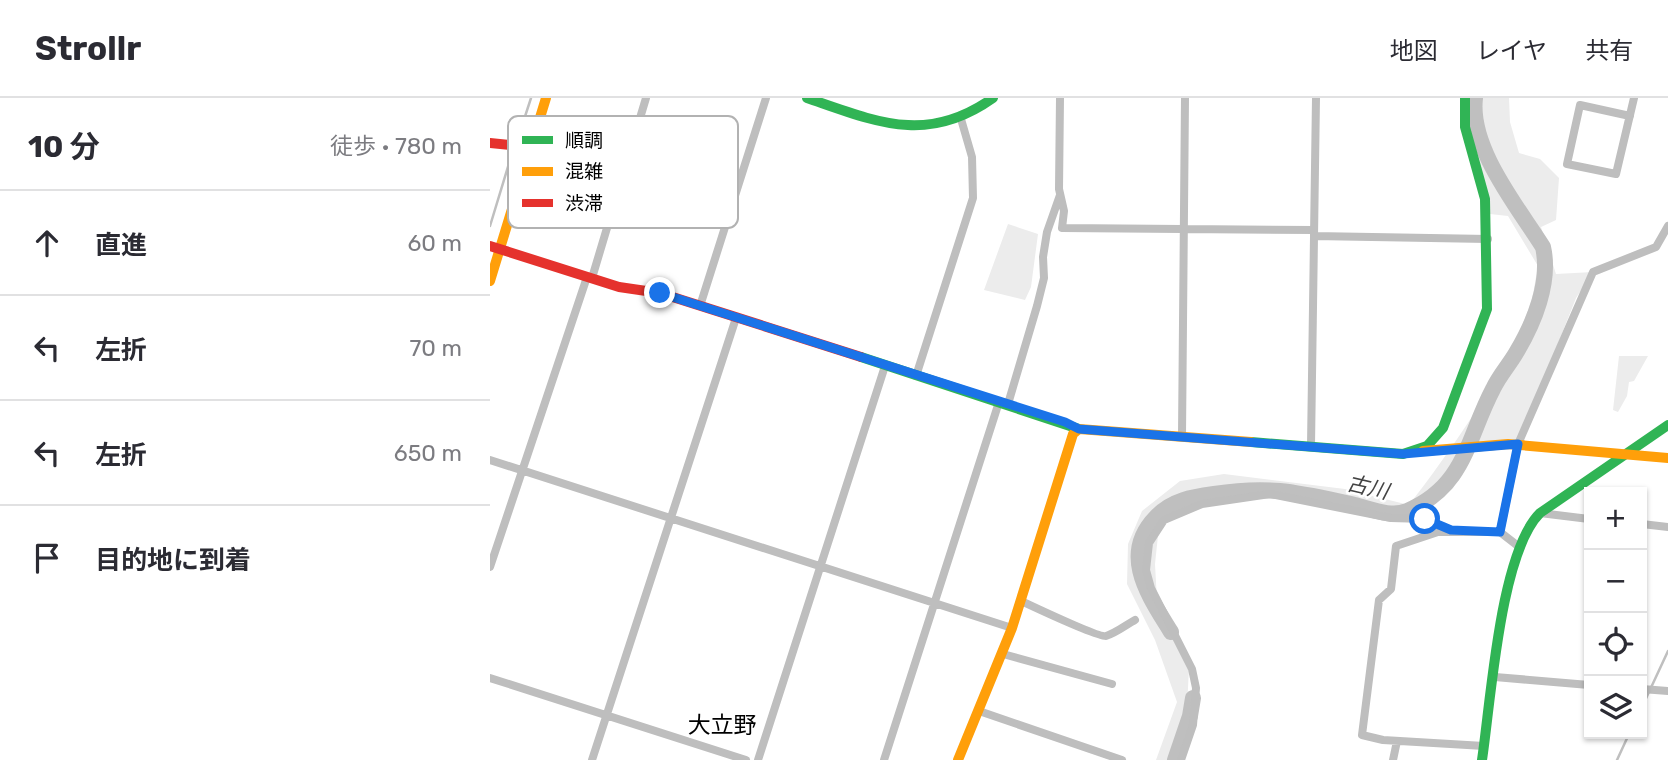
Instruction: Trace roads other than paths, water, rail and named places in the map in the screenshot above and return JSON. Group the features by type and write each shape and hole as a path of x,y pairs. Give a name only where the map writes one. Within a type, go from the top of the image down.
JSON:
{"street":[{"path":"541,116 546,98"},
{"path":"641,116 646,98"},
{"path":"738,186 766,98"},
{"path":"807,98 906,128 939,126 961,119 993,98"},
{"path":"1060,98 1060,195 1065,211 1062,228 1184,229 1488,239"},
{"path":"1182,436 1185,98"},
{"path":"1311,446 1315,98"},
{"path":"1419,452 1434,443 1443,428 1486,315 1488,239 1485,199 1465,127 1465,98"},
{"path":"1630,116 1580,105 1567,164 1616,174 1630,116 1634,98"},
{"path":"916,376 973,198 972,157 961,119"},
{"path":"490,143 508,145"},
{"path":"884,760 1037,306 1044,278 1043,257 1047,232 1060,195"},
{"path":"490,281 495,247 508,212"},
{"path":"1500,532 1518,444 1593,272 1656,247 1668,226"},
{"path":"490,567 605,228"},
{"path":"700,306 725,228"},
{"path":"495,247 619,287 660,293 1079,429 1403,454 1455,447 1518,444 1668,458"},
{"path":"592,760 736,318"},
{"path":"758,760 822,567 884,366"},
{"path":"1482,760 1509,577 1518,546 1529,524 1540,513 1668,425"},
{"path":"958,760 1003,654 1073,434 1079,429"},
{"path":"490,460 1012,628"},
{"path":"1181,760 1193,725 1196,688 1192,669 1151,588 1146,570 1149,543 1164,520 1202,504 1270,494 1391,519 1425,519 1451,530"},
{"path":"1540,513 1584,518"},
{"path":"1647,525 1668,527"},
{"path":"1484,746 1397,741 1362,735 1378,600 1391,589 1396,546 1451,530 1500,532 1518,546"},
{"path":"1021,601 1097,636 1106,636 1135,620"},
{"path":"1003,654 1112,684"},
{"path":"1495,677 1584,685"},
{"path":"490,678 746,760"},
{"path":"1647,689 1668,691"},
{"path":"979,711 1122,760"},
{"path":"1393,760 1397,741"}],"waterway":[{"path":"525,116 531,98"},
{"name":"古川","path":"1171,632 1147,590 1139,561 1145,531 1162,511 1183,500 1206,495 1269,490 1318,497 1381,512 1401,513 1427,501 1442,488 1462,459 1495,384 1529,329 1545,274 1543,247 1487,157 1475,117 1475,98"},
{"path":"490,226 508,167"},
{"path":"1647,696 1668,651"},
{"name":"古川","path":"1175,760 1190,716 1193,698"},
{"path":"1617,760 1627,739"}],"district":[{"name":"大立野","path":"722,725"}]}
